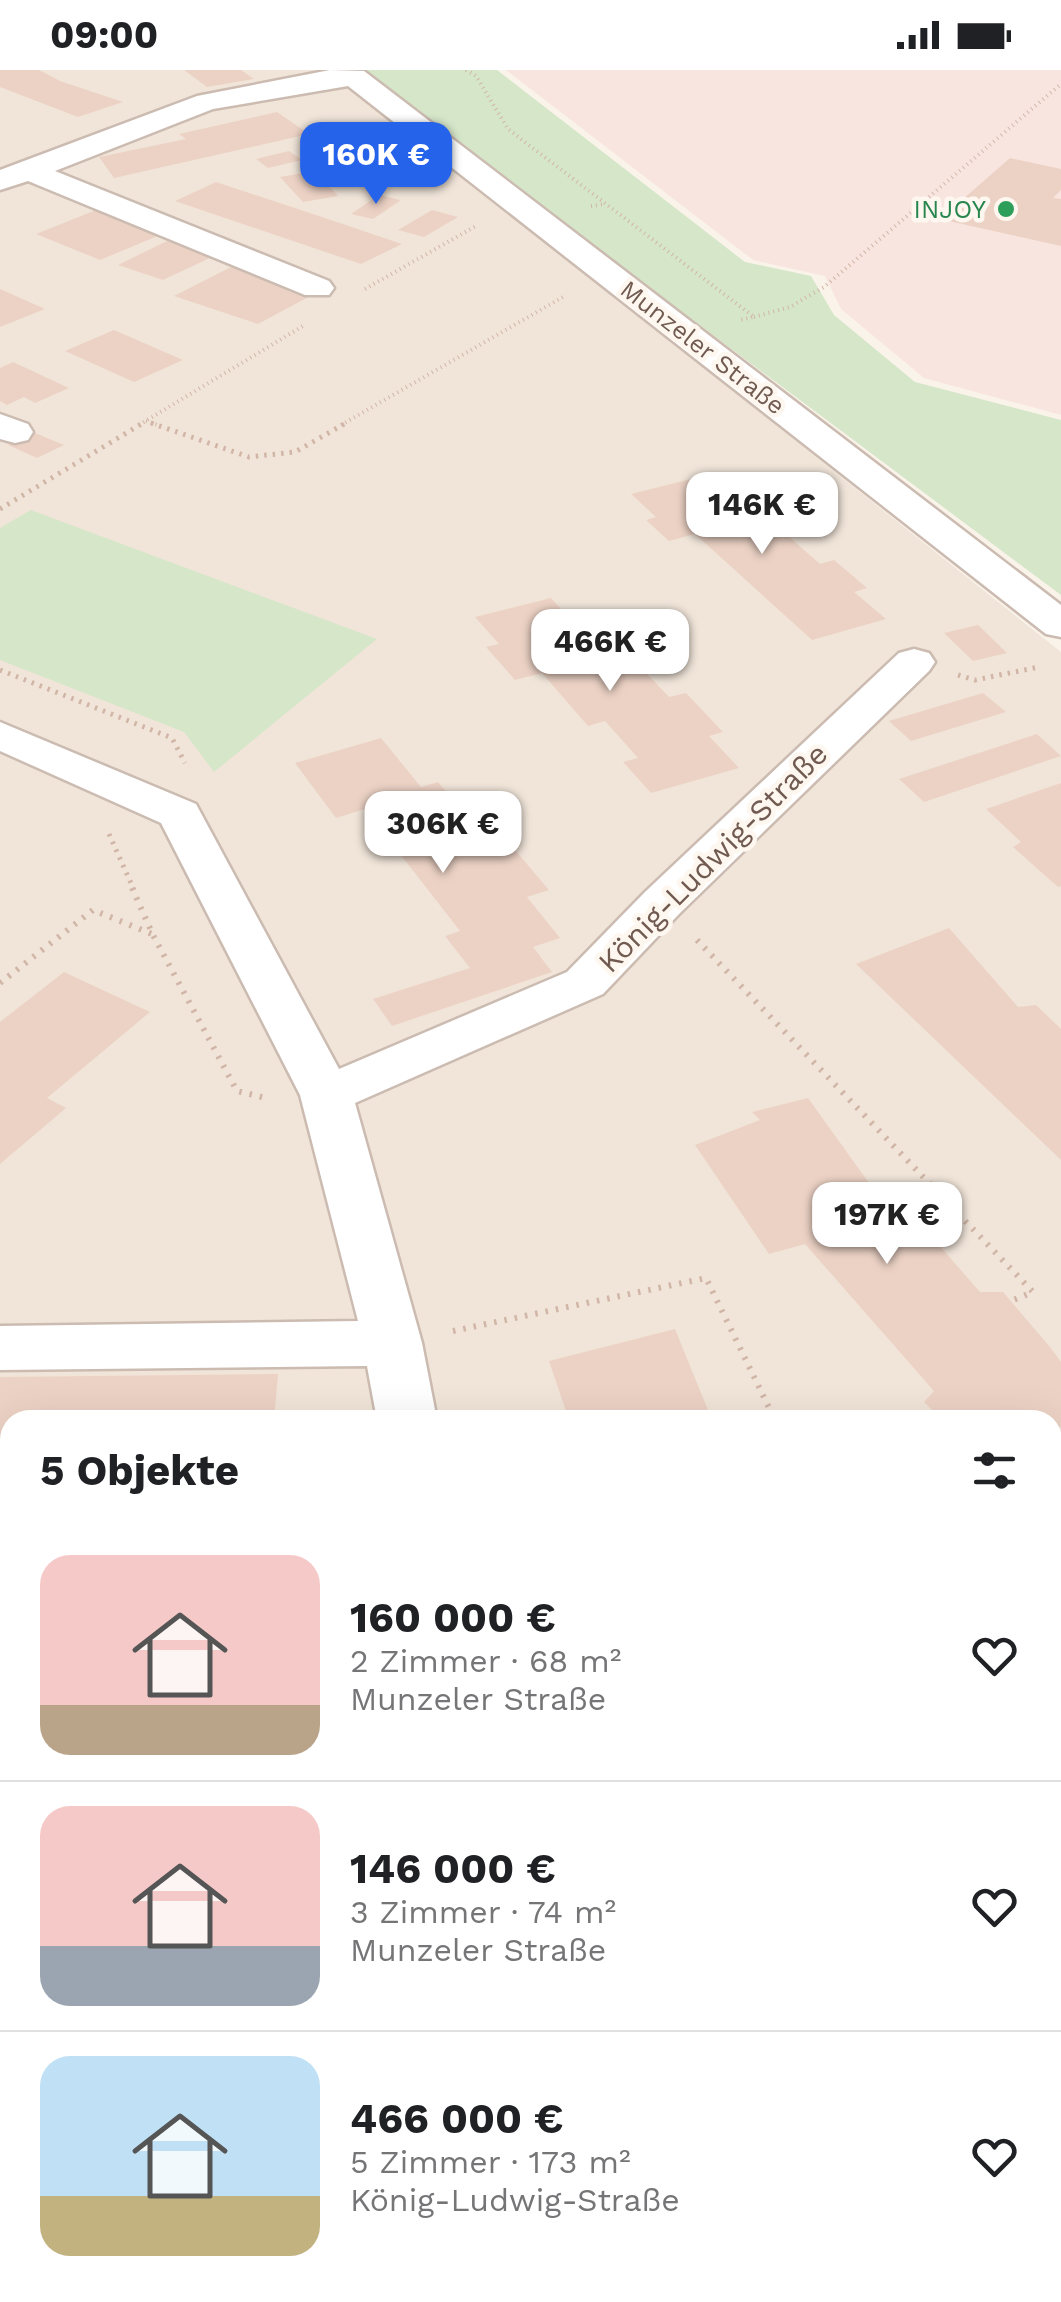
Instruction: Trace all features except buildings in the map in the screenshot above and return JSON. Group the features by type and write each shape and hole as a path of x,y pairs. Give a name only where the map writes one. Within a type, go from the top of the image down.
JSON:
{"street":[{"path":"14,175 207,102 349,74"},
{"name":"Munzeler Straße","path":"349,74 1061,625"},
{"path":"14,175 315,304"},
{"name":"König-Ludwig-Straße","path":"326,1095 586,983 662,903 914,662"},
{"path":"0,735 180,814 326,1095 393,1343 404,1410"},
{"path":"0,1348 393,1343"}],"path":[{"path":"466,70 476,76 508,130 754,317"},
{"path":"684,333 790,307 824,287 1061,84"},
{"path":"363,290 473,227 533,215"},
{"path":"146,421 249,457 296,452 550,301 616,278"},
{"path":"0,509 146,421 315,304"},
{"path":"914,662 975,680 1044,666"},
{"path":"0,670 172,738 195,782 180,814"},
{"path":"82,770 153,935 237,1091 285,1103 326,1095"},
{"path":"662,903 1032,1292 1011,1301"},
{"path":"0,984 93,910 153,935"},
{"path":"393,1343 706,1278 770,1410"}],"shaded area":[{"path":"0,70 330,70 1061,652 1061,1410 0,1410"},
{"path":"506,70 1061,70 1061,415 924,378 841,309 825,276 753,260"}],"green space":[{"path":"358,70 497,70 745,262 811,276 834,315 915,382 1061,420 1061,595"},
{"path":"31,510 377,639 214,772 184,732 0,660 0,528"}],"place":[{"name":"INJOY","path":"1006,209"}]}
